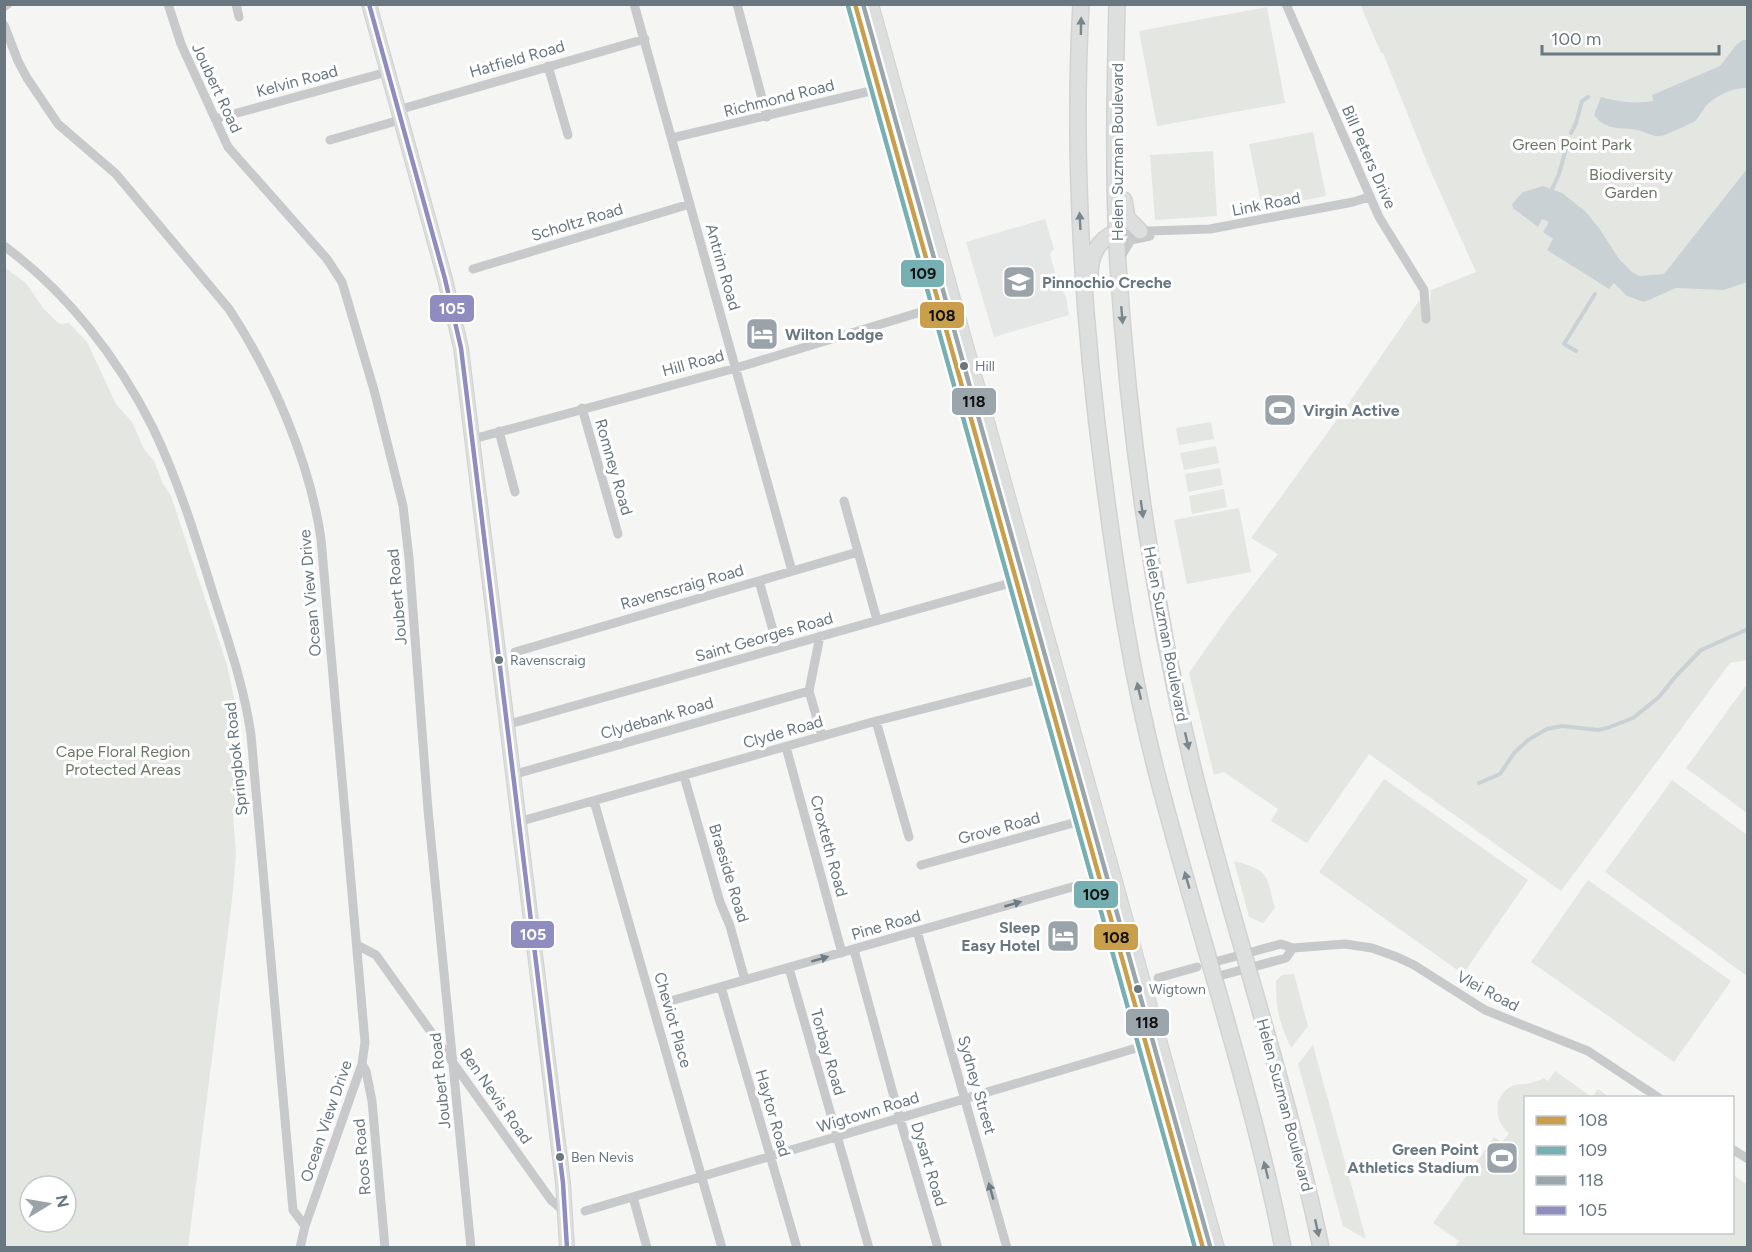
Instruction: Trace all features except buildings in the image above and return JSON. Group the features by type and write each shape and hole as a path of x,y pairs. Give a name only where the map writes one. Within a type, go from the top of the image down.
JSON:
{"main road":[{"path":"369,4 455,315 461,348 566,1212 567,1248"},
{"path":"855,4 940,306 1023,579 1153,1043 1217,1248"},
{"path":"871,4 954,302 1023,579"},
{"path":"1081,4 1078,135 1084,291 1097,426 1114,557 1137,683 1157,773 1208,969 1262,1154 1283,1248"},
{"name":"Helen Suzman Boulevard","path":"1118,4 1115,98 1118,263 1133,436 1151,567 1194,770 1297,1145 1321,1248"},
{"path":"1115,98 1123,137 1125,211 1129,222 1140,231"},
{"path":"1097,426 1090,265 1094,253 1104,238 1117,232"},
{"path":"1050,676 1084,820 1107,878"},
{"path":"1153,1043 1203,1248"}],"street":[{"name":"Joubert Road","path":"168,4 181,44 228,147 327,259 342,282 404,506 428,810 471,1248"},
{"path":"236,4 239,17"},
{"name":"Antrim Road","path":"634,4 792,571"},
{"path":"737,4 767,117"},
{"name":"Bill Peters Drive","path":"1286,4 1385,230 1424,290 1426,319"},
{"name":"Ocean View Drive","path":"4,25 27,78 58,124 116,174 240,325 286,416 313,495 321,539 365,1042 362,1064 305,1226 300,1248"},
{"name":"Hatfield Road","path":"330,140 548,66 645,39"},
{"path":"548,66 568,135"},
{"name":"Kelvin Road","path":"215,118 387,72"},
{"name":"Richmond Road","path":"672,138 894,85"},
{"name":"Link Road","path":"1117,232 1210,229 1353,202 1369,196"},
{"name":"Scholtz Road","path":"473,269 690,204"},
{"name":"Link Road","path":"1118,263 1131,240 1166,232"},
{"name":"Springbok Road","path":"4,246 44,279 100,344 130,387 152,427 181,495 239,676 251,735 293,1210 305,1226"},
{"name":"Hill Road","path":"473,439 736,368 954,302"},
{"name":"Romney Road","path":"582,408 618,534"},
{"path":"499,432 515,492"},
{"path":"844,501 877,620"},
{"name":"Ravenscraig Road","path":"515,652 858,552"},
{"name":"Saint Georges Road","path":"506,725 1023,579"},
{"path":"759,581 778,648"},
{"path":"820,636 809,690 822,736"},
{"name":"Clyde Road","path":"518,822 876,721 1050,676"},
{"name":"Clydebank Road","path":"512,775 809,690"},
{"path":"876,721 909,837"},
{"name":"Croxteth Road","path":"786,747 842,953"},
{"name":"Braeside Road","path":"684,776 745,980"},
{"name":"Cheviot Place","path":"594,801 722,1248"},
{"name":"Grove Road","path":"921,865 1084,820"},
{"name":"Pine Road","path":"667,1002 1107,878"},
{"name":"Sydney Street","path":"917,931 1007,1248"},
{"name":"Vlei Road","path":"1208,969 1247,961 1281,944 1293,948 1345,944 1372,948 1397,957 1485,1010 1588,1052 1656,1096"},
{"name":"Ben Nevis Road","path":"357,945 376,955 551,1200 566,1212"},
{"name":"Vlei Road","path":"1208,969 1247,961 1286,958 1293,948"},
{"name":"Dysart Road","path":"854,950 938,1248"},
{"name":"Torbay Road","path":"789,968 869,1248"},
{"path":"1158,978 1208,969"},
{"name":"Haytor Road","path":"721,987 797,1248"},
{"name":"Wigtown Road","path":"585,1210 702,1178 1153,1043"},
{"name":"Roos Road","path":"362,1064 366,1071 372,1101 385,1248"},
{"path":"1734,1150 1748,1159"},
{"path":"633,1197 647,1248"}],"shaded area":[{"path":"1747,40 1747,88 1736,89 1719,96 1706,106 1693,122 1658,136 1634,129 1610,126 1602,123 1594,115 1601,97 1627,102 1653,101 1652,95 1720,66 1737,44"},
{"path":"1747,169 1747,282 1724,290 1676,288 1644,302 1627,296 1614,283 1609,289 1547,250 1553,239 1543,232 1549,222 1542,219 1538,227 1513,208 1512,204 1523,192 1543,186 1562,193 1586,212 1619,259 1632,272 1639,276 1664,274"},
{"name":"Pinnochio Creche","path":"1045,219 1054,249 1050,254 1056,276 1059,275 1061,288 1066,297 1069,315 994,337 966,242"}],"green space":[{"path":"1362,4 1747,5 1747,660 1730,663 1561,891 1369,754 1307,843 1271,821 1278,809 1224,772 1214,775 1189,673 1229,616 1278,554 1251,538 1344,410 1419,301 1430,303 1431,290 1476,272 1431,172"},
{"path":"1267,7 1285,103 1157,126 1139,31"},
{"path":"1313,132 1326,196 1262,208 1249,144"},
{"path":"1213,151 1217,216 1155,220 1150,155"},
{"name":"Cape Floral Region Protected Areas","path":"4,267 26,283 43,308 56,321 61,324 69,323 87,342 116,404 132,422 144,449 154,461 163,484 171,496 227,665 234,698 244,766 240,814 233,815 236,854 232,900 188,1247 5,1247"},
{"path":"1211,422 1214,439 1179,445 1176,428"},
{"path":"1216,446 1219,463 1184,470 1180,453"},
{"path":"1220,468 1223,485 1188,492 1185,474"},
{"path":"1224,489 1227,507 1192,514 1189,496"},
{"path":"1239,508 1251,572 1187,584 1174,520"},
{"path":"1747,684 1747,813 1686,768"},
{"path":"1384,779 1528,880 1463,974 1319,872"},
{"path":"1672,780 1747,835 1747,976 1605,872"},
{"path":"1234,861 1255,868 1265,876 1275,908 1263,923 1249,917"},
{"path":"1588,880 1731,981 1674,1062 1531,962"},
{"path":"1294,974 1308,1026 1291,1048 1279,1016 1276,981 1282,975"},
{"path":"1313,1045 1366,1239 1343,1226 1298,1064"},
{"name":"Green Point Athletics Stadium","path":"1555,1071 1591,1096 1524,1096 1524,1234 1734,1234 1734,1175 1747,1185 1747,1247 1455,1247 1459,1241 1433,1223 1494,1137 1502,1142 1509,1133 1500,1122 1498,1115 1497,1108 1501,1095 1514,1085 1529,1084 1544,1078 1548,1081"},
{"name":"Green Point Athletics Stadium","path":"1598,1089 1608,1096 1593,1096"}],"waterway":[{"path":"1571,133 1582,101 1588,97"},
{"path":"1552,189 1567,145"},
{"path":"1576,351 1564,344 1595,294"},
{"path":"1479,783 1500,774 1514,753 1528,740 1547,729 1562,726 1598,730 1633,718 1659,697 1701,650 1748,629"}],"transit line":[{"name":"105","path":"369,4 445,279 461,348 563,1183 567,1248"},
{"name":"108","path":"855,4 1203,1248"},
{"name":"118","path":"863,4 1210,1246"},
{"name":"109","path":"848,6 1195,1248"}],"place":[{"name":"Pinnochio Creche","path":"1019,282"},
{"name":"Wilton Lodge","path":"762,334"},
{"name":"Hill","path":"964,366"},
{"name":"Virgin Active","path":"1280,410"},
{"name":"Ravenscraig","path":"499,660"},
{"name":"Sleep Easy Hotel","path":"1063,936"},
{"name":"Wigtown","path":"1138,989"},
{"name":"Ben Nevis","path":"560,1157"},
{"name":"Green Point Athletics Stadium","path":"1502,1158"}],"park label":[{"name":"Green Point Park","path":"1572,144"},
{"name":"Biodiversity Garden","path":"1631,183"}]}
